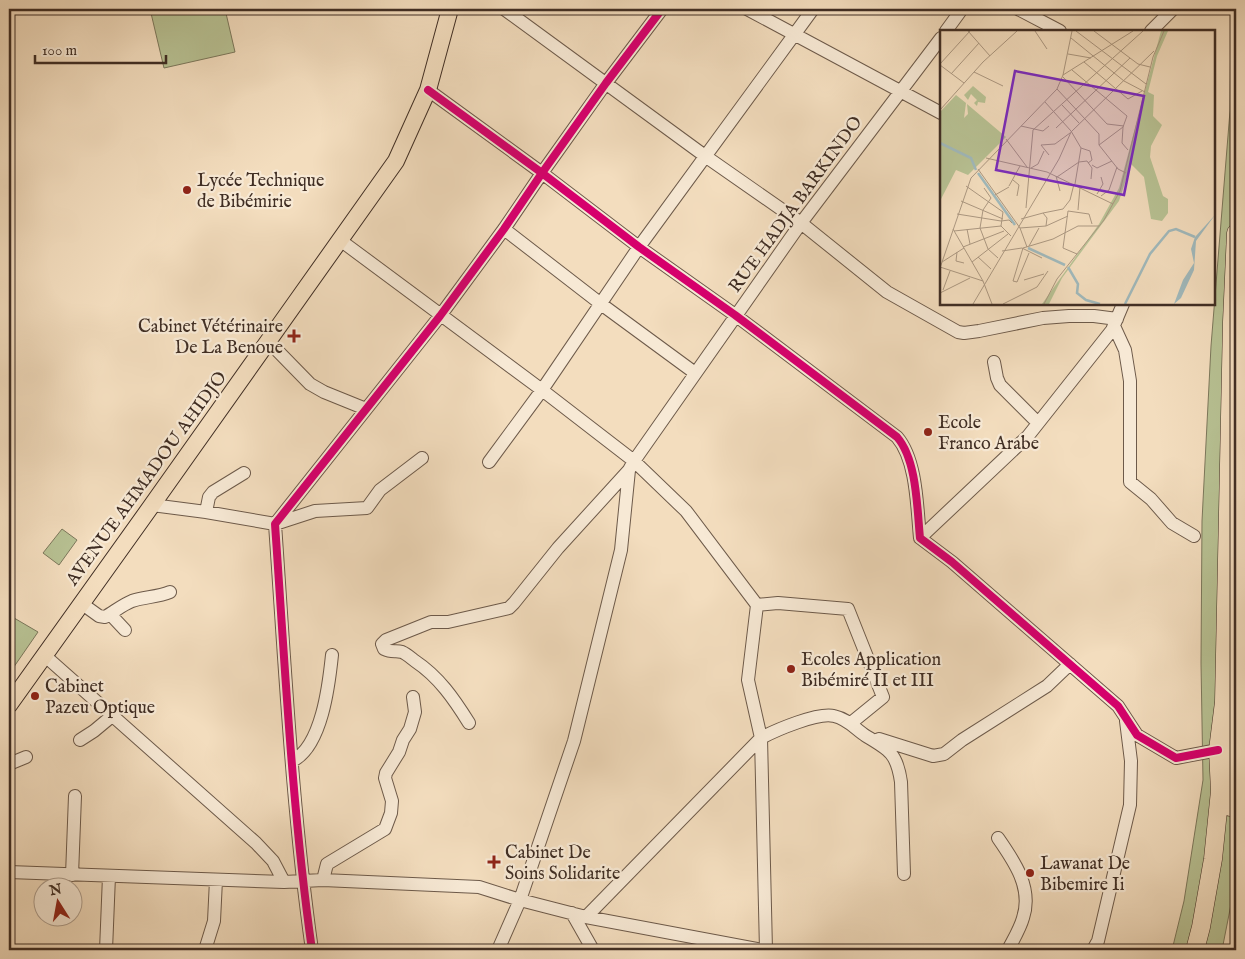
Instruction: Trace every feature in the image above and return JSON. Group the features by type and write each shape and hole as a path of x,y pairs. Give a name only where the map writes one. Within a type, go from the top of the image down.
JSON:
{"highway":[{"path":"1195,950 1213,860 1220,791 1218,750 1224,702 1232,322 1236,233"},
{"path":"1207,950 1213,929 1225,860 1232,791 1236,680"}],"main road":[{"name":"AVENUE AHMADOU AHIDJO","path":"9,705 396,161 428,90 450,9"}],"street":[{"path":"504,9 705,156 801,223 887,292 958,332 979,331 1043,318 1069,316 1094,316 1116,323"},
{"path":"312,950 302,882 275,524 440,316 504,229 606,83 662,9"},
{"path":"746,9 795,33 939,112"},
{"path":"489,462 542,390 639,247 813,9"},
{"path":"947,30 962,9"},
{"path":"1018,9 1058,30"},
{"path":"1152,30 1173,9"},
{"name":"RUE HADJA BARKINDO","path":"469,723 458,704 442,684 427,670 402,652 391,652 384,649 382,644 386,640 431,622 448,622 509,608 514,603 558,548 632,466 735,315 801,223 940,39"},
{"path":"428,90 639,247 735,315 897,437 902,442 912,470 920,538 952,562 1118,706 1137,735 1176,758 1218,750"},
{"path":"504,229 601,304 696,373"},
{"path":"9,872 284,882 323,880 479,887 572,913 760,950 761,738 748,680 757,605 686,511 542,390 340,240"},
{"path":"920,538 1028,436 1116,323 1123,305"},
{"path":"1116,323 1125,350 1130,382 1130,482 1150,499 1172,523 1194,536"},
{"path":"268,342 310,384 324,392 366,409"},
{"path":"994,362 1000,384 1038,423"},
{"path":"152,505 275,524 315,511 367,508 380,490 422,458"},
{"path":"498,950 520,900 574,741 621,550 632,466"},
{"path":"206,512 209,497 213,492 244,473"},
{"path":"81,603 99,616 105,617 133,600 170,592"},
{"path":"757,605 778,602 848,609 883,697 851,723"},
{"path":"110,614 125,630"},
{"path":"292,760 298,758 320,724 332,654"},
{"path":"44,655 256,843 273,861 284,882"},
{"path":"862,734 933,756 944,754 962,740 1047,686 1070,664"},
{"path":"323,880 327,864 385,829 391,813 392,801 385,778 386,773 410,729 415,712 413,697"},
{"path":"586,916 761,738 780,727 832,715 851,723 862,734 892,753 899,767 904,874"},
{"path":"80,740 112,716"},
{"path":"1093,950 1098,941 1130,805 1131,760 1125,716"},
{"path":"9,764 26,757"},
{"path":"72,874 75,796"},
{"path":"998,838 1014,861 1023,883 1027,902 1024,917 1008,950"},
{"path":"106,950 109,876"},
{"path":"205,950 214,921 216,880"},
{"path":"572,913 593,950"}],"green space":[{"path":"150,9 225,9 235,52 164,68"},
{"path":"1231,9 1236,9 1236,879 1222,950 1172,950 1184,901 1203,780 1201,663 1202,521 1211,346 1230,111"},
{"path":"62,529 77,540 59,565 43,553"},
{"path":"9,615 38,632 9,674"}],"cycle path":[{"path":"312,950 294,791 275,524 440,316 504,229 606,83 662,9"},
{"path":"428,90 639,247 735,315 897,437 909,458 912,471 917,499 920,538 952,562 1118,706 1137,735 1176,758 1218,750"}],"place":[{"name":"Lycée Technique de Bibémirie","path":"187,190"},
{"name":"Cabinet Vétérinaire De La Benoue","path":"294,336"},
{"name":"Ecole Franco Arabe","path":"928,432"},
{"name":"Ecoles Application Bibémiré II et III","path":"791,669"},
{"name":"Cabinet Pazeu Optique","path":"35,696"},
{"name":"Cabinet De Soins Solidarite","path":"494,862"},
{"name":"Lawanat De Bibemire Ii","path":"1030,873"}]}
